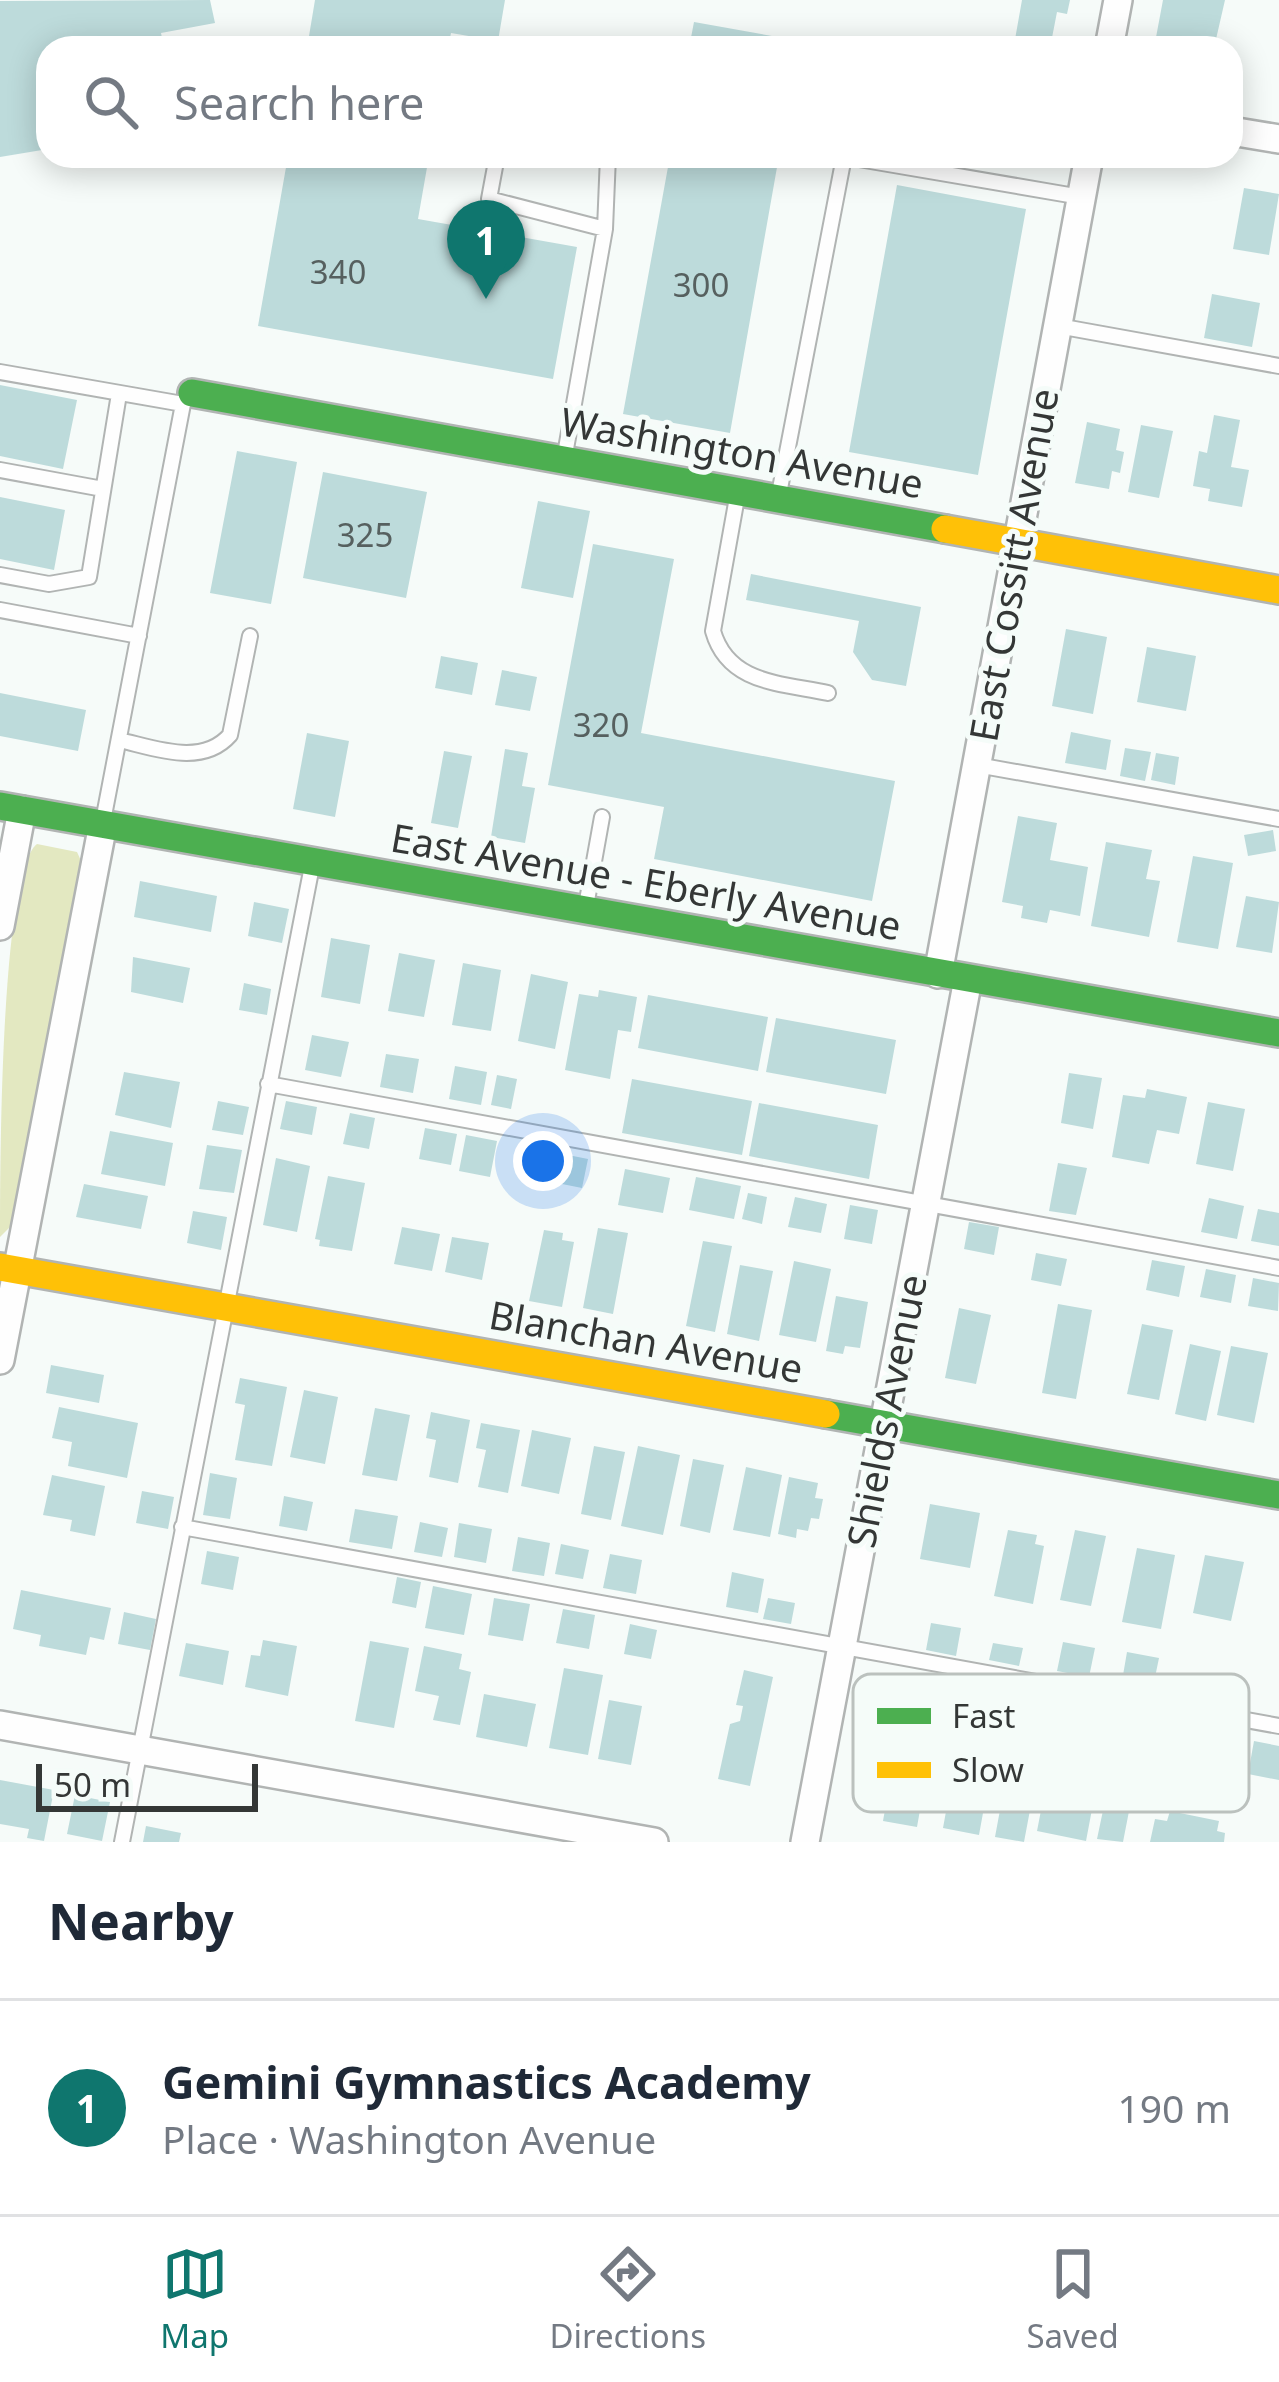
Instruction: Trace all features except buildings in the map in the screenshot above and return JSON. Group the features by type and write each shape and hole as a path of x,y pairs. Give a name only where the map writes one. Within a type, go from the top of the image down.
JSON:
{"street":[{"path":"1111,36 1118,0"},
{"path":"1243,133 1279,140"},
{"name":"East Cossitt Avenue","path":"938,974 1087,168"},
{"name":"Washington Avenue","path":"188,399 564,460 1279,590"},
{"path":"0,926 11,808"},
{"name":"East Avenue - Eberly Avenue","path":"11,808 1279,1033"},
{"path":"0,1360 9,1268 103,824"},
{"name":"Shields Avenue","path":"805,1842 968,979"},
{"name":"Blanchan Avenue","path":"9,1268 1279,1495"},
{"path":"0,1725 654,1842"}],"lane":[{"path":"495,168 489,199 605,229"},
{"path":"564,460 605,229 608,168"},
{"path":"778,500 841,168"},
{"path":"913,168 1081,197"},
{"path":"1058,326 1279,366"},
{"path":"0,372 119,394 188,399 103,824"},
{"path":"0,575 49,584 89,577 119,394"},
{"path":"0,470 103,489"},
{"path":"738,492 713,631 719,651 727,662 759,679 828,692"},
{"path":"0,610 139,636"},
{"path":"119,740 187,754 220,746 230,735 250,636"},
{"path":"977,764 1279,819"},
{"path":"585,910 602,817"},
{"path":"122,1842 313,861"},
{"path":"268,1084 1279,1268"},
{"path":"182,1527 988,1674"},
{"path":"1249,1721 1279,1726"}],"green space":[{"path":"37,844 77,852 82,863 14,1223 0,1237 9,964 25,866"}],"traffic: fast":[{"path":"192,393 945,529"},
{"path":"0,806 1279,1033"},
{"path":"826,1414 1279,1495"}],"traffic: slow":[{"path":"945,529 1279,590"},
{"path":"0,1267 826,1414"}],"place":[{"name":"Gemini Gymnastics Academy","path":"486,299"}]}
